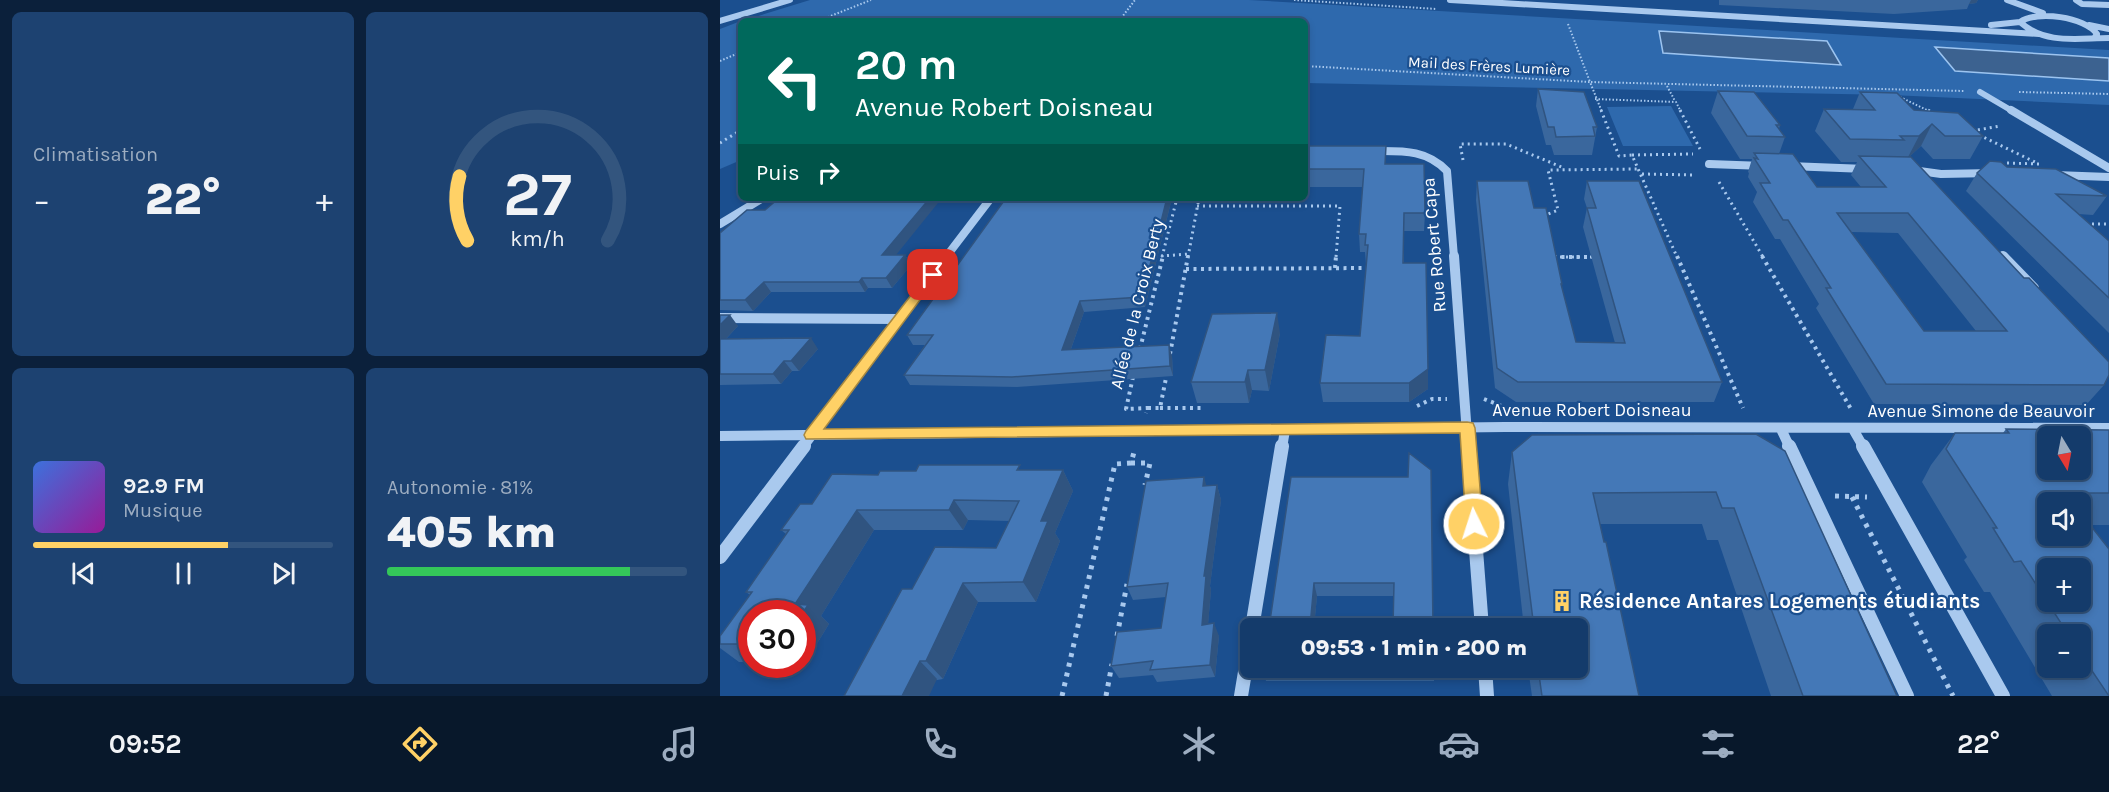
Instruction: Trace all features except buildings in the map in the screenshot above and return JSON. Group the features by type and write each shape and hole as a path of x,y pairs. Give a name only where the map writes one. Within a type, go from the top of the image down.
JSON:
{"street":[{"path":"720,15 769,0"},
{"path":"720,21 790,0"},
{"path":"1450,0 1960,28 2039,34 2078,40 2094,37 2109,38"},
{"path":"2076,0 2082,4 2109,6"},
{"path":"2008,1 2019,16 2039,34"},
{"path":"2008,1 2055,17 2109,29"},
{"path":"1960,28 2019,16 2055,17"},
{"path":"2079,23 2094,30 2097,34 2094,37"},
{"path":"1980,92 2109,168"},
{"name":"Rue Robert Capa","path":"1361,151 1417,152 1437,159 1447,171 1481,618"},
{"path":"1709,164 1879,169"},
{"path":"1901,170 1941,174 2002,173"},
{"path":"2047,171 2109,177"},
{"path":"1937,188 1932,179 1941,174"},
{"path":"720,224 758,201"},
{"path":"720,557 989,201"},
{"path":"1992,244 2039,293"},
{"path":"720,318 899,319"},
{"name":"Avenue Robert Doisneau","path":"720,436 1467,428 1852,429"},
{"name":"Avenue Simone de Beauvoir","path":"1852,429 2109,428"},
{"path":"1781,429 1907,696"},
{"path":"1852,429 2003,696"},
{"path":"1254,618 1285,430"},
{"path":"1241,696 1244,678"},
{"path":"1486,678 1487,696"}],"path":[{"path":"826,18 871,0"},
{"path":"1121,18 1136,0"},
{"path":"1565,15 1570,34 1590,82 1667,86 2109,94"},
{"path":"720,61 738,53"},
{"name":"Mail des Frères Lumière","path":"1308,66 1590,82 1619,156 1632,155 1639,169"},
{"path":"1667,86 1709,164 1851,409 1859,410"},
{"path":"1884,90 1933,113"},
{"path":"1595,99 1676,102"},
{"path":"1962,127 2047,171"},
{"path":"720,143 738,132"},
{"path":"1447,171 1466,171 1460,144 1506,144 1567,170"},
{"path":"1540,218 1558,210 1548,170 1639,169 1743,409"},
{"name":"Allée de la Croix Berty","path":"1138,356 1176,201"},
{"path":"1170,355 1198,201"},
{"path":"1197,206 1340,206 1335,268"},
{"path":"2081,224 2109,224"},
{"path":"2103,225 2109,229"},
{"path":"1151,256 1189,254"},
{"path":"1547,257 1594,257"},
{"path":"1186,269 1371,268"},
{"path":"1131,463 1148,408 1160,408 1168,366"},
{"name":"Allée de la Croix Berty","path":"1136,367 1126,409 1148,408"},
{"path":"1062,696 1115,465 1150,463 1143,498"},
{"path":"1812,495 1891,498"},
{"path":"1852,497 1953,696"},
{"path":"1117,638 1128,579"},
{"path":"1106,696 1113,661"}],"shaded area":[{"path":"810,0 1249,0 2109,50 2109,105 1891,95 1308,83 1308,18 752,18"},
{"path":"738,22 738,161 720,169 720,29"},
{"path":"1659,31 1827,41 1841,65 1663,53"},
{"path":"1935,47 2109,58 2109,81 1955,71"},
{"path":"1671,106 1693,146 1623,146 1607,107"}],"place":[{"name":"Résidence Antares Logements étudiants","path":"1562,601"}],"route":[{"path":"933,275 811,435 1467,428 1474,524"}]}
